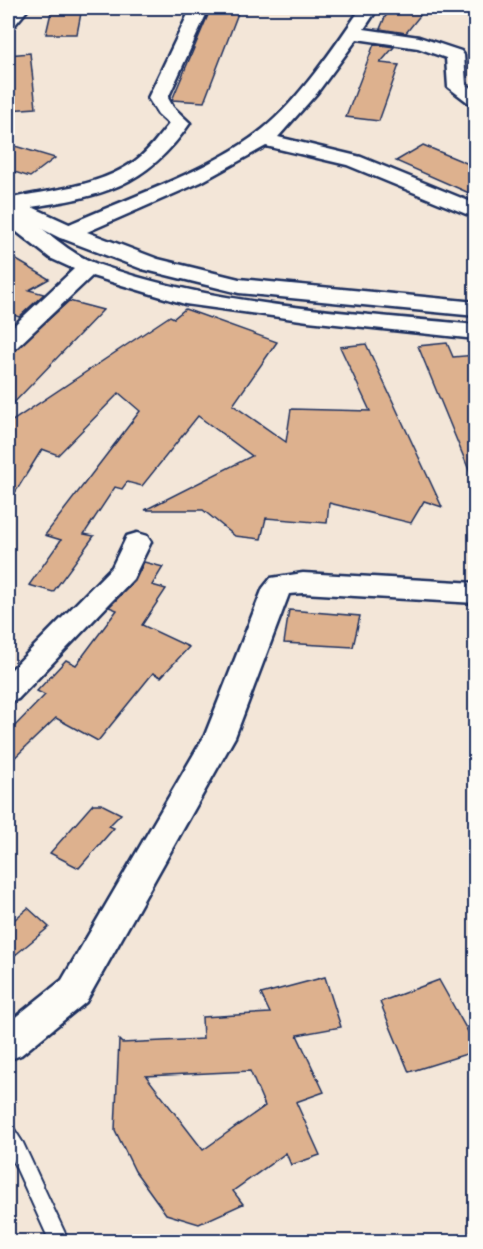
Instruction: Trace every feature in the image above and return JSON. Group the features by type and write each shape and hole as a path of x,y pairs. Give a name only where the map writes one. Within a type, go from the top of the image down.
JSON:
{"street":[{"path":"8,22 20,8"},
{"path":"9,208 112,182 156,153 180,123 165,110 159,98 200,8"},
{"path":"69,233 212,167 264,139 282,123 354,33 369,8"},
{"path":"354,33 434,46 455,55 457,87 476,99"},
{"path":"264,139 354,160 476,212"},
{"path":"9,208 150,264 239,286 476,309"},
{"path":"9,208 58,253 88,268 185,297 308,314 476,332"},
{"path":"8,343 88,268"},
{"path":"8,691 123,572 137,542"},
{"path":"8,1044 74,991 220,737 273,595 281,585 303,583 476,593"}],"lane":[{"path":"8,1135 60,1242"}],"building":[{"path":"52,8 82,8 77,34 46,34"},
{"path":"211,8 240,8 204,102 172,100"},
{"path":"393,8 426,8 406,33 380,29 385,17"},
{"path":"374,44 394,47 380,63 399,65 379,121 346,117"},
{"path":"30,53 36,108 8,110 8,55"},
{"path":"8,144 55,158 30,177 8,170"},
{"path":"423,145 476,167 476,196 396,161"},
{"path":"8,255 49,279 29,290 44,294 19,317 8,313"},
{"path":"69,301 103,310 8,409 8,356"},
{"path":"185,309 277,342 233,405 286,442 291,409 370,411 340,347 366,344 442,507 424,501 411,523 329,503 327,523 266,518 261,539 235,536 203,510 145,510 252,456 198,416 142,486 127,482 122,489 115,487 84,534 94,536 53,592 29,585 61,540 45,535 140,411 119,393 58,455 42,449 8,504 8,424 170,316 174,318"},
{"path":"447,343 453,357 476,355 476,487 418,346"},
{"path":"144,562 163,567 152,585 166,589 142,625 189,647 161,677 153,673 98,741 56,718 8,764 8,733 45,695 37,691 66,660 76,665 117,610 109,607 135,581"},
{"path":"289,610 360,616 353,647 284,643"},
{"path":"93,804 101,804 121,814 109,826 114,828 79,868 50,853"},
{"path":"28,908 49,927 8,961 8,925"},
{"path":"325,977 341,1027 297,1035 324,1092 296,1102 320,1155 291,1165 286,1153 233,1191 243,1204 199,1224 166,1214 135,1171 115,1130 119,1040 122,1043 203,1039 202,1017 270,1013 261,994","holes":["250,1071 265,1106 203,1150 146,1076"]},
{"path":"439,980 476,1046 476,1051 409,1072 380,1002"}]}
